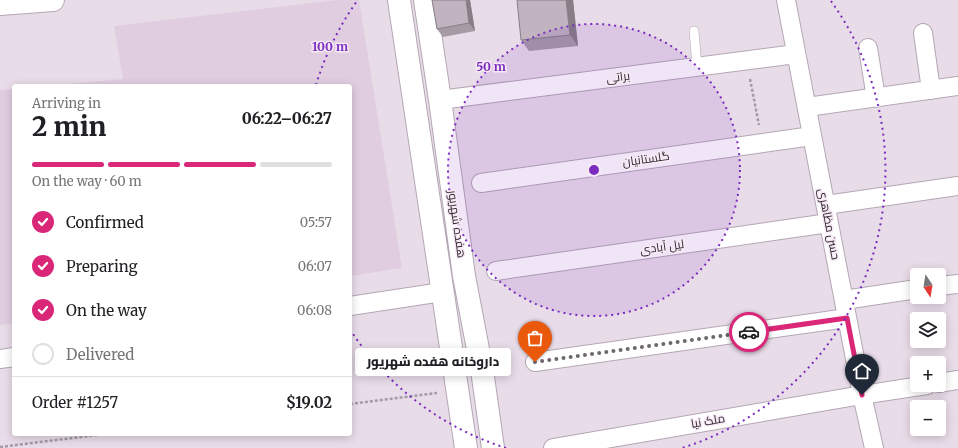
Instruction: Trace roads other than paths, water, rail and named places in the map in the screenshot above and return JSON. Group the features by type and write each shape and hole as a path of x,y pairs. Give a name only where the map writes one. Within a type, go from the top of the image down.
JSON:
{"main road":[{"path":"0,4 53,0"},
{"name":"هفده شهریور","path":"399,0 466,448"},
{"name":"هفده شهریور","path":"425,0 464,276 482,370 493,448"}],"street":[{"name":"حسن مظاهری","path":"786,0 862,395 874,448"},
{"path":"923,33 931,90"},
{"path":"868,48 876,98"},
{"name":"براتی","path":"440,100 796,54"},
{"path":"807,107 958,86"},
{"name":"گلستانیان","path":"481,183 812,136"},
{"path":"826,205 958,186"},
{"name":"لیل آبادی","path":"496,271 829,223"},
{"path":"946,285 958,284"},
{"path":"844,300 910,290"},
{"path":"352,306 442,292"},
{"path":"535,362 847,318"},
{"path":"0,359 12,357"},
{"path":"946,382 958,380"},
{"name":"ملک نیا","path":"553,448 910,388"}],"lane":[{"path":"694,31 697,67"}],"place":[{"name":"داروخانه هفده شهریور","path":"535,362"}]}
